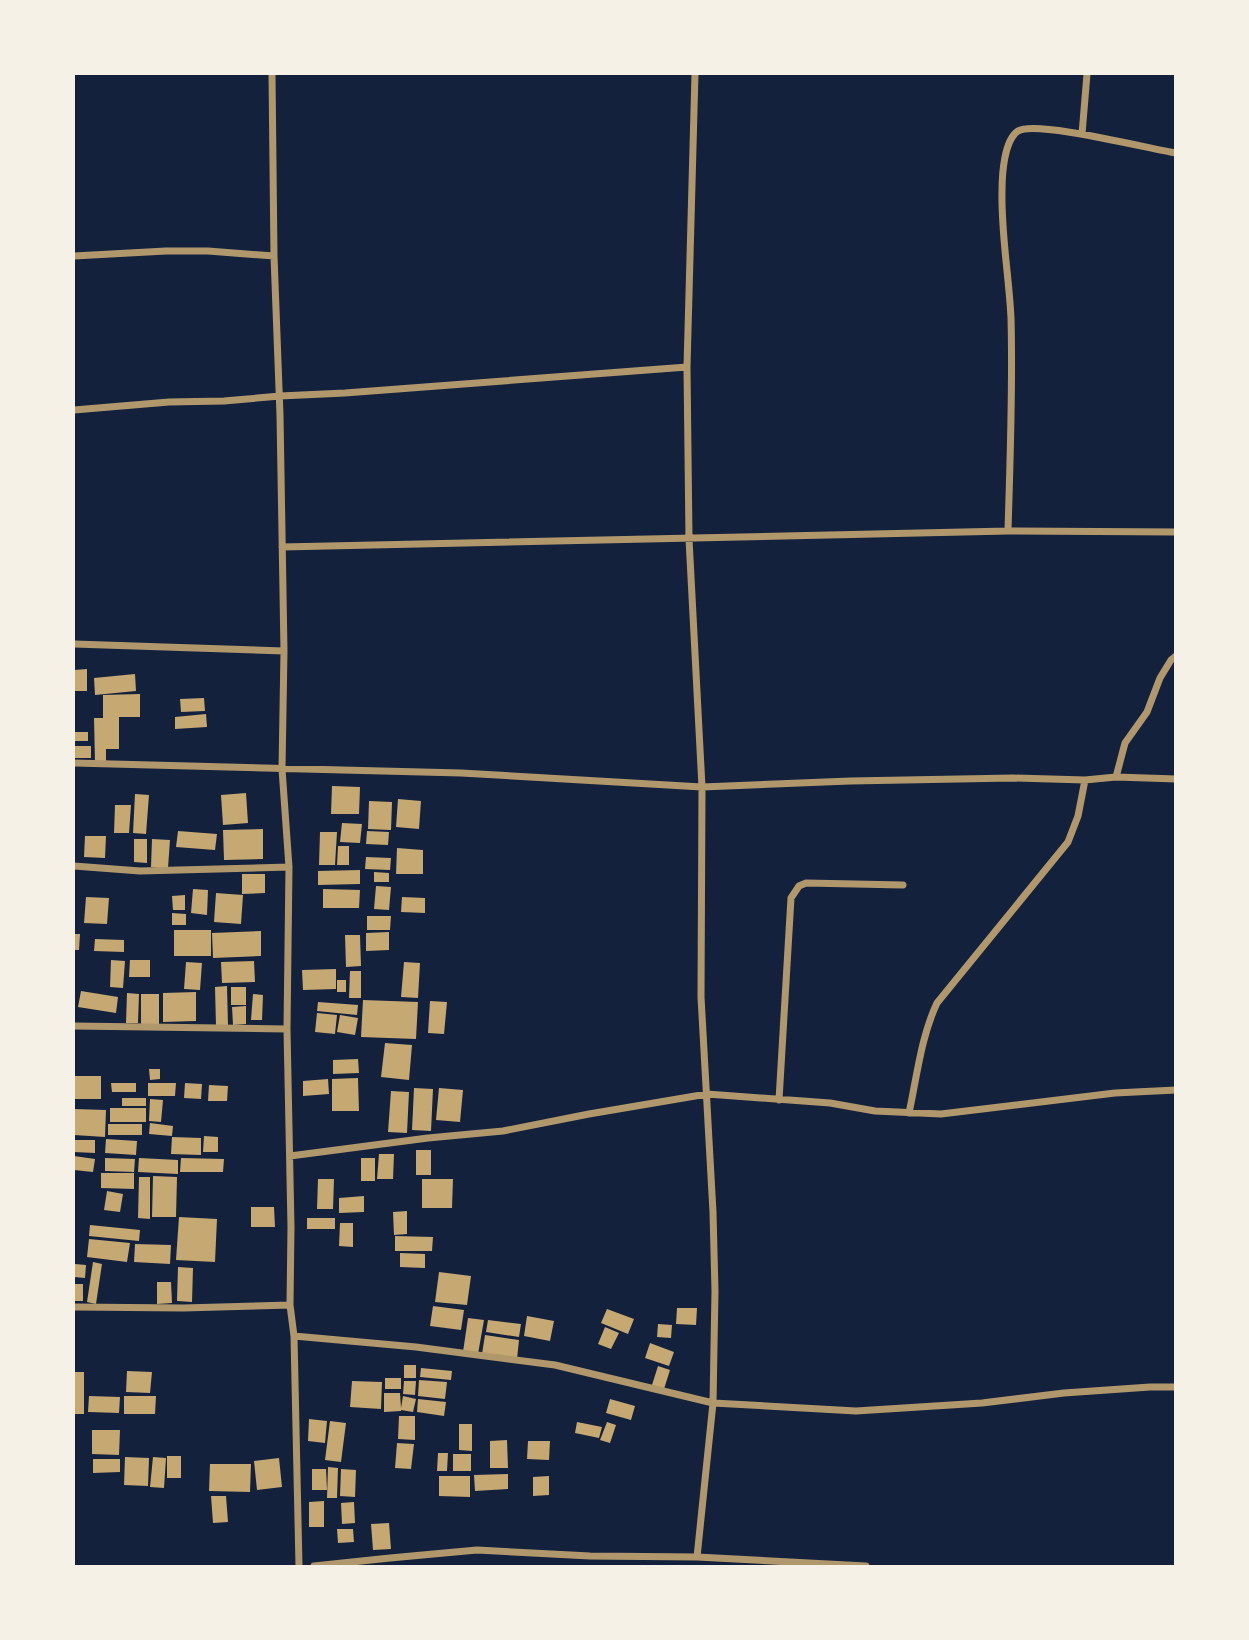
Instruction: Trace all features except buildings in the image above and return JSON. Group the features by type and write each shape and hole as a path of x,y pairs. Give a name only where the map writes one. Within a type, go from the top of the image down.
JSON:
{"street":[{"path":"272,74 285,651 282,769 289,867 289,1305 293,1336 299,1566"},
{"path":"695,74 687,367 689,539 702,787 701,997 715,1291 713,1403 697,1557"},
{"path":"1082,134 1087,74"},
{"path":"1009,531 1011,314 1002,190 1006,150 1019,131 1031,129 1082,134 1175,153"},
{"path":"74,256 208,251 274,256"},
{"path":"74,410 396,390 687,367"},
{"path":"282,547 1009,531 1175,532"},
{"path":"74,644 285,651"},
{"path":"1116,777 1125,743 1147,712 1160,678 1175,656"},
{"path":"74,764 461,773 702,787 1013,778 1175,779"},
{"path":"909,1113 923,1044 937,1003 1068,842 1078,816 1085,780"},
{"path":"74,866 140,871 289,867"},
{"path":"779,1100 791,898 799,886 806,883 903,885"},
{"path":"74,1026 287,1029"},
{"path":"290,1156 503,1131 707,1094 830,1103 875,1111 941,1114 1115,1093 1175,1090"},
{"path":"74,1307 289,1305"},
{"path":"293,1336 416,1347 555,1366 713,1403 856,1411 982,1403 1064,1393 1150,1387 1175,1388"},
{"path":"314,1566 477,1550 866,1566"}]}
